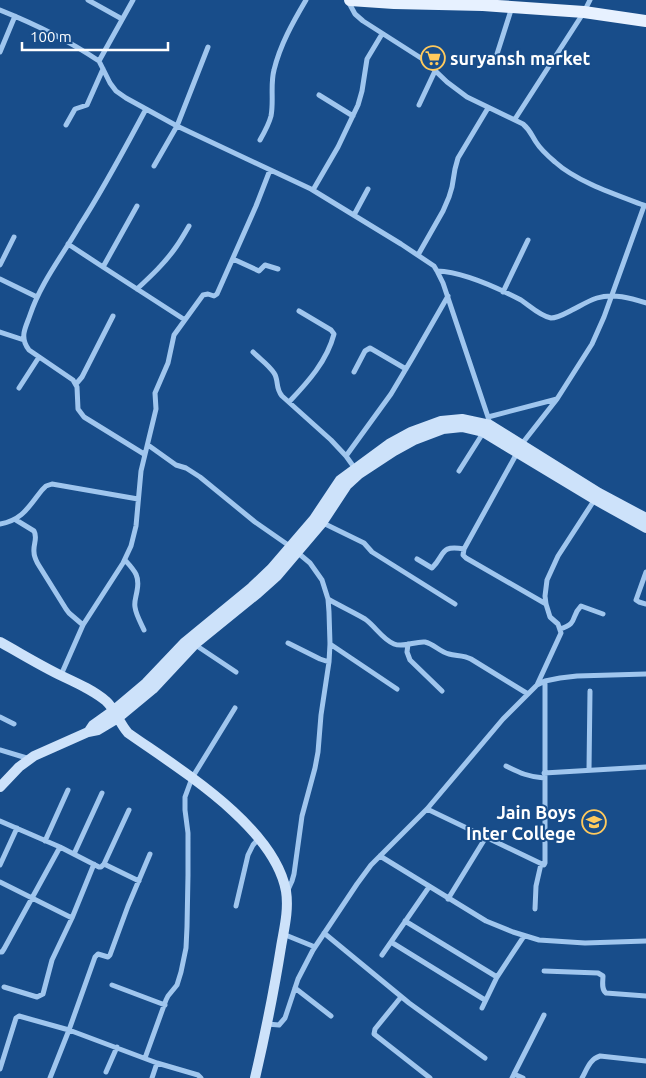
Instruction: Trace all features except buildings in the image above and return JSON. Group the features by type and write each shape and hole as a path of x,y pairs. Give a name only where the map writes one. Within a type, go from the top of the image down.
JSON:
{"main road":[{"path":"349,0 394,3 587,6 646,13"},
{"path":"587,6 646,21"},
{"path":"2,781 34,756 88,732 93,725 116,714 146,683 294,549 318,521 340,480 357,471 389,444 411,432 441,421 462,418 488,427 646,528"},
{"path":"596,496 646,518"},
{"path":"0,642 96,693 107,702 128,733 192,778 240,818 260,838 276,862 286,892 287,910 273,994 255,1078"}],"street":[{"path":"88,0 122,19"},
{"path":"99,61 132,0"},
{"path":"260,140 271,116 273,71 276,61 294,21 306,0"},
{"path":"349,0 355,14 363,21 417,55 457,90 467,97 515,119 529,128 543,151 568,172 645,206 604,317 592,344 557,399 519,448 464,549 463,555 466,558 546,604"},
{"path":"497,54 514,4"},
{"path":"515,119 587,6"},
{"path":"0,10 79,47 99,61 110,83 116,90 146,109 177,126 313,190 418,255 438,270 458,274 504,292 550,318 561,316 594,299 612,296 646,303"},
{"path":"0,52 15,16"},
{"path":"313,190 334,155 358,105 367,59 382,34"},
{"path":"154,166 177,126 208,47"},
{"path":"66,125 75,109 87,105 103,69"},
{"path":"418,104 435,71"},
{"path":"319,95 353,116"},
{"path":"418,255 449,197 458,158 488,108"},
{"path":"144,454 84,417 78,409 77,387 73,380 29,350 25,346 24,340 25,328 37,297 55,264 100,193 146,109"},
{"path":"61,676 83,625 125,560 131,546 136,526 144,454 148,445 156,409 155,393 168,363 174,335 203,295 214,296 217,294 270,170"},
{"path":"354,215 368,188"},
{"path":"103,268 137,206"},
{"path":"137,289 168,258 189,226"},
{"path":"0,265 14,237"},
{"path":"504,292 528,240"},
{"path":"68,244 185,320"},
{"path":"233,258 259,271 265,265 278,269"},
{"path":"438,270 448,296 488,427"},
{"path":"0,278 37,297"},
{"path":"346,456 391,394 448,296"},
{"path":"289,402 322,362 334,334 331,330 299,311"},
{"path":"76,384 86,369 113,316"},
{"path":"0,332 24,340"},
{"path":"354,372 365,352 370,348 406,369"},
{"path":"253,352 274,373 279,392 331,440 357,471"},
{"path":"19,388 39,357"},
{"path":"459,471 488,427 557,399"},
{"path":"148,445 176,465 186,468 200,477 255,522 294,549 314,568 322,580 328,599 329,662 315,768 302,816 294,874 286,892"},
{"path":"0,524 16,520 46,486 52,484 138,499"},
{"path":"537,685 561,633 558,624 550,617 546,604 547,580 551,569 576,526 596,496"},
{"path":"16,520 34,530 36,538 34,551 38,564 61,603 83,625"},
{"path":"318,521 364,543 372,552 455,604"},
{"path":"416,560 432,568 446,549 452,547 464,549"},
{"path":"125,560 137,575 138,585 134,606 144,630"},
{"path":"646,572 636,600 646,604"},
{"path":"328,599 364,619 393,644 398,646 422,642 429,643 450,655 465,656 528,694"},
{"path":"560,629 572,624 581,606 603,614"},
{"path":"191,642 236,672"},
{"path":"288,642 329,662"},
{"path":"330,644 397,689"},
{"path":"408,644 410,660 442,690"},
{"path":"267,1024 274,1026 282,1023 303,968 324,933 371,865 427,809 503,719 537,685 545,681 577,676 646,674"},
{"path":"427,809 544,865 545,681"},
{"path":"589,770 590,691"},
{"path":"145,1058 168,996 177,985 186,948 188,833 185,802 187,792 192,778 235,708"},
{"path":"0,717 14,724"},
{"path":"0,750 30,759"},
{"path":"506,766 525,775 544,776 589,770 646,767"},
{"path":"45,841 68,790"},
{"path":"74,854 102,793"},
{"path":"0,821 100,867 104,864 128,810"},
{"path":"0,864 17,828"},
{"path":"448,899 486,836"},
{"path":"236,906 248,855 253,844 260,838"},
{"path":"0,952 4,949 60,847"},
{"path":"50,1078 95,957 98,954 108,957 110,955 150,854"},
{"path":"380,856 486,921 524,936 539,940 586,943 646,941"},
{"path":"4,987 37,997 42,995 52,960 94,864"},
{"path":"104,864 139,881"},
{"path":"535,909 536,886 541,864"},
{"path":"0,882 72,918"},
{"path":"382,955 429,887"},
{"path":"406,921 497,977"},
{"path":"324,933 438,1025 485,1058"},
{"path":"283,934 315,947"},
{"path":"482,1008 497,977 524,936"},
{"path":"391,942 485,1000"},
{"path":"544,971 598,973 603,976 603,991 606,993 646,996"},
{"path":"112,985 165,1005"},
{"path":"295,988 331,1016"},
{"path":"402,997 375,1029 374,1034 430,1078"},
{"path":"523,1078 513,1076 544,1015"},
{"path":"0,1069 18,1016 21,1016 69,1030 157,1063 198,1075 201,1078"},
{"path":"106,1072 117,1047"},
{"path":"582,1078 596,1057 646,1061"},
{"path":"152,1078 157,1063"}],"place":[{"name":"suryansh market","path":"433,58"},
{"name":"Jain Boys Inter College","path":"594,822"}]}
